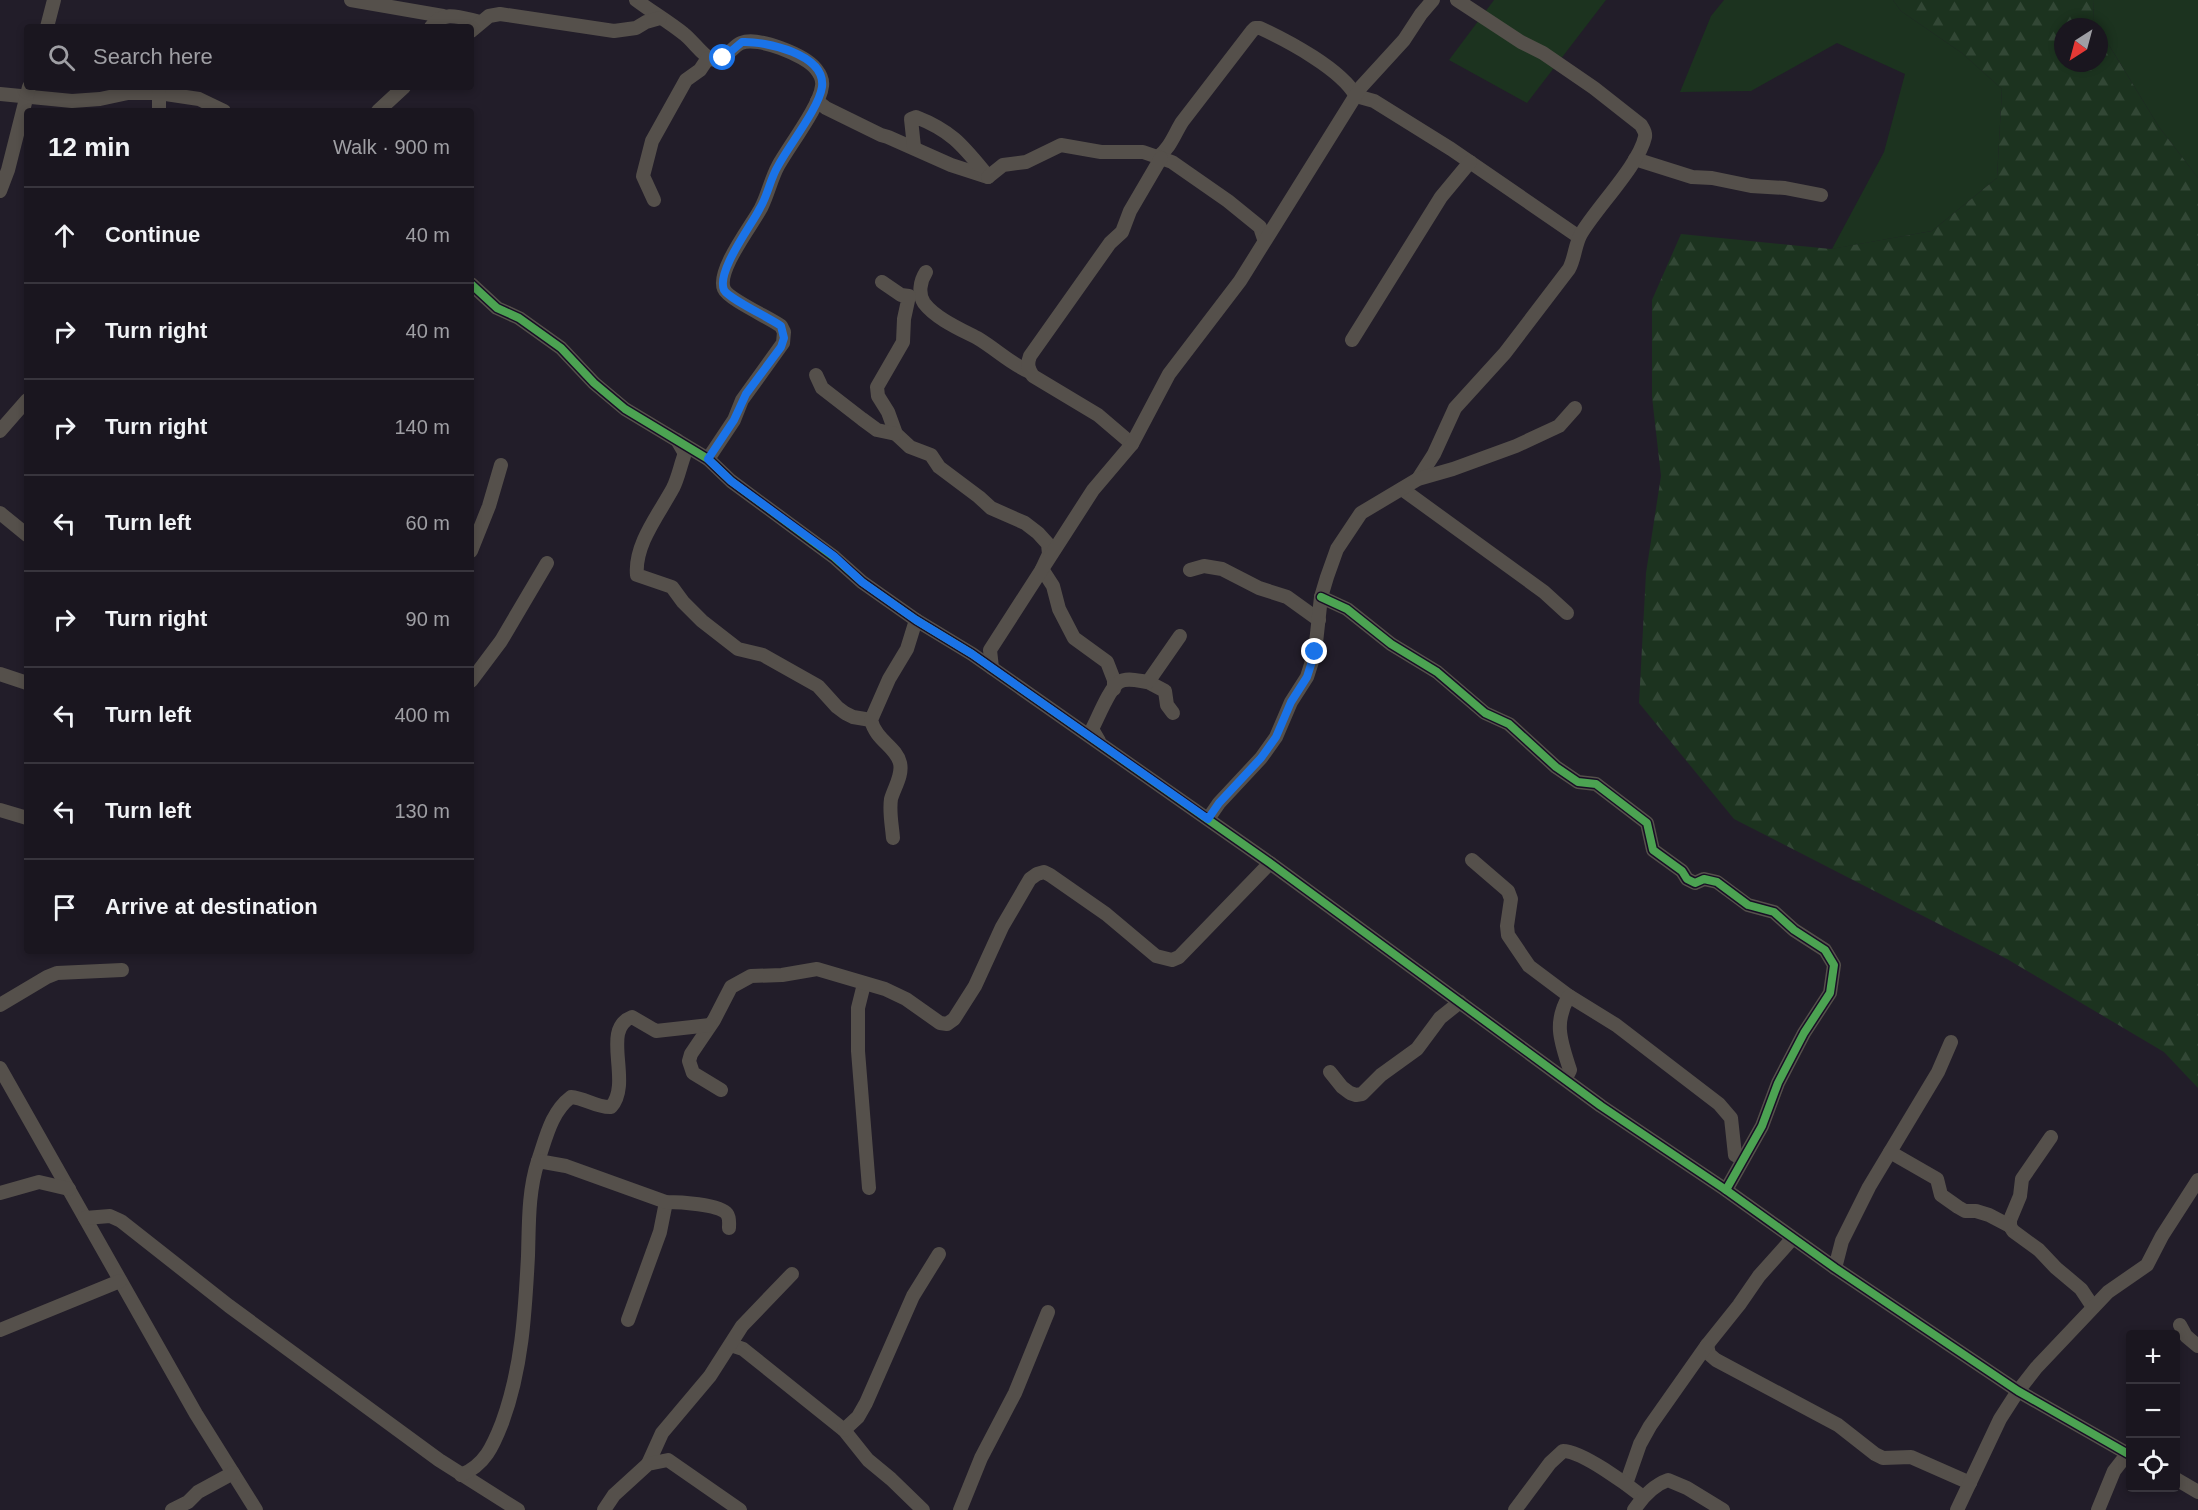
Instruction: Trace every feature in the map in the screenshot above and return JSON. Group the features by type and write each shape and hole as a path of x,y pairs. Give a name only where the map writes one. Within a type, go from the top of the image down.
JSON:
{"street":[{"path":"48,24 54,0"},
{"path":"351,0 443,16 449,15 470,24"},
{"path":"636,0 647,15 660,18 685,34 708,58 715,60 723,58 742,42 778,47 794,52 816,68 821,77 822,86 817,101 777,167 760,209 733,254 724,275 723,283 727,294 781,326 784,338 781,347 742,400 734,420 708,459"},
{"path":"992,669 990,650 1093,490 1132,444 1169,374 1240,281 1356,90 1404,40 1433,0"},
{"path":"1418,479 1434,454 1455,408 1505,353 1569,269 1574,260 1579,237 1635,159 1645,138 1645,130 1641,125 1577,76 1456,0"},
{"path":"475,26 489,16 500,14 614,31 636,28 647,15"},
{"path":"433,24 443,16"},
{"path":"1030,372 1028,362 1030,356 1110,243 1122,232 1130,211 1165,157 1175,133 1255,28 1260,28 1301,50 1356,90 1470,162 1579,237"},
{"path":"654,200 643,176 652,141 686,80 700,70 708,58"},
{"path":"381,108 399,90"},
{"path":"0,191 8,170 27,92"},
{"path":"0,94 27,92 72,101 100,99 128,93 159,93 199,99 218,108"},
{"path":"159,93 159,108"},
{"path":"817,101 867,129 914,147 951,165 988,177"},
{"path":"914,147 911,124 912,119 916,117 938,125 949,133 965,148 988,177"},
{"path":"988,177 1003,165 1026,162 1061,145 1101,152 1136,151 1165,157 1255,221 1260,226 1264,239"},
{"path":"1635,159 1692,177 1712,178 1751,186 1785,188 1821,195"},
{"path":"1352,340 1441,197 1470,162"},
{"path":"925,304 921,286 926,272"},
{"path":"882,282 901,295 909,296 925,304 944,319 979,339 1017,366 1098,415 1132,444"},
{"path":"474,293 497,308 519,318 561,348 594,383 625,409 708,459 738,486 812,540 862,582 916,620 972,654 1208,819 1566,1078 1601,1106 1726,1190 1792,1239 2018,1391 2126,1452"},
{"path":"909,296 903,319 903,342 877,387 878,396 888,412 896,434 910,447 930,455 939,467 990,508 1025,524 1038,533 1048,544 1049,554 1042,569"},
{"path":"816,375 822,388 862,419 877,430 896,434"},
{"path":"0,431 24,403"},
{"path":"1208,819 1261,758 1276,737 1291,702 1307,677 1315,652 1322,597 1337,549 1350,526 1361,513 1418,479 1453,469 1530,440 1564,422 1575,408"},
{"path":"677,440 684,456 674,485 648,532 639,557 637,575 672,587 702,621 738,649 763,655 818,686 845,713 871,720"},
{"path":"474,544 489,506 501,465"},
{"path":"1401,489 1544,592 1567,613"},
{"path":"0,513 24,533"},
{"path":"474,677 501,641 547,563"},
{"path":"1190,570 1204,566 1222,569 1259,588 1287,597 1319,620"},
{"path":"1042,569 1053,586 1059,609 1074,638 1107,662 1114,680 1114,689"},
{"path":"1322,597 1347,609 1391,644 1437,672 1485,713 1509,724 1556,767 1578,782 1596,784 1647,823 1653,850 1682,871 1687,879 1695,883 1704,879 1717,882 1748,905 1774,912 1794,930 1825,950 1834,965 1830,993 1804,1033 1778,1083 1762,1126 1726,1190"},
{"path":"893,838 891,800 901,770 900,760 877,735 871,720 907,649 916,620"},
{"path":"1148,681 1180,636"},
{"path":"972,654 990,650"},
{"path":"0,674 24,682"},
{"path":"1109,750 1095,737 1092,729 1120,682 1148,681 1165,691 1167,705 1173,713"},
{"path":"0,810 24,817"},
{"path":"1472,860 1508,891 1511,899 1508,935 1529,966 1569,996 1616,1025 1719,1104 1731,1118 1735,1155 1743,1160"},
{"path":"721,1090 693,1073 690,1068 691,1054 714,1020 732,987 751,976 782,975 817,969 885,989 906,999 940,1023 947,1024 954,1019 975,986 1002,927 1030,879 1037,874 1044,872 1106,914 1156,956 1172,960 1179,957 1270,863"},
{"path":"0,1005 57,973 122,970"},
{"path":"864,984 858,1008 858,1051 869,1188"},
{"path":"1566,1078 1570,1070 1559,1036 1562,1008 1569,996"},
{"path":"1330,1072 1342,1088 1356,1095 1362,1094 1381,1075 1418,1049 1440,1018 1460,1002"},
{"path":"461,1475 476,1469 496,1438 507,1411 519,1364 525,1320 532,1182 549,1129 564,1103 571,1097 605,1107 611,1107 615,1102 619,1093 620,1074 616,1040 621,1025 626,1019 632,1017 656,1031 710,1025"},
{"path":"1835,1268 1842,1241 1869,1187 1942,1066 1951,1042"},
{"path":"0,1068 196,1414 256,1510"},
{"path":"2010,1226 2010,1220 2020,1196 2022,1179 2051,1137"},
{"path":"1890,1152 1937,1179 1941,1195 1958,1207 1965,1211 1976,1211 1989,1215 2010,1226 2081,1289 2093,1307"},
{"path":"538,1161 566,1166 666,1202 721,1209 729,1217 729,1228"},
{"path":"1957,1510 2000,1419 2018,1391 2036,1368 2108,1292 2151,1260 2162,1236 2198,1180"},
{"path":"0,1193 39,1182 69,1189"},
{"path":"628,1320 657,1241 666,1202"},
{"path":"85,1218 110,1216 121,1221 229,1306 461,1475 518,1510"},
{"path":"1626,1484 1640,1444 1650,1426 1759,1276 1792,1239"},
{"path":"844,1430 858,1417 866,1403 913,1296 939,1254"},
{"path":"604,1510 614,1495 648,1464 662,1433 710,1376 750,1316 792,1274"},
{"path":"0,1330 120,1281"},
{"path":"960,1510 981,1458 1015,1392 1048,1311"},
{"path":"2180,1325 2186,1336 2198,1346"},
{"path":"731,1345 743,1349 844,1430 868,1460 922,1510"},
{"path":"1707,1345 1709,1354 1716,1360 1838,1425 1875,1454 1884,1458 1911,1457 1970,1483"},
{"path":"655,1446 669,1460 740,1510"},
{"path":"1515,1510 1550,1463 1563,1452 1576,1453 1643,1497"},
{"path":"2098,1510 2114,1471 2126,1457"},
{"path":"648,1464 669,1460"},
{"path":"476,1469 477,1485"},
{"path":"172,1510 188,1502 198,1492 233,1473"},
{"path":"1634,1510 1643,1497 1668,1480 1687,1488 1724,1510"},
{"path":"2180,1482 2198,1492"}],"green space":[{"path":"1494,0 1606,0 1527,103 1449,60"},
{"path":"1724,0 1893,0 1901,11 1962,53 2002,89 1997,178 1932,231 1832,249 1884,152 1905,74 1837,43 1751,91 1680,92 1711,16"},
{"path":"1893,0 2094,0 2093,18 2054,18 2054,72 2108,72 2108,44 2159,127 2198,178 2198,1088 2164,1052 2007,959 1734,819 1639,703 1646,573 1661,476 1652,397 1652,300 1681,234 1831,249 1932,231 1997,178 2002,89 1962,53 1901,11"},
{"path":"2094,0 2198,0 2198,178 2159,127 2108,44 2108,18 2093,18"}],"cycle path":[{"path":"474,287 497,308 519,318 561,348 594,383 625,409 708,459 731,481 834,557 862,582 916,620 972,654 1270,863 1601,1106 2018,1391 2126,1453"},
{"path":"1321,597 1347,609 1391,644 1437,672 1485,713 1509,724 1556,767 1578,782 1596,784 1647,823 1653,850 1682,871 1687,879 1695,883 1704,879 1717,882 1748,905 1774,912 1794,930 1825,950 1834,965 1830,993 1804,1033 1778,1083 1762,1126 1726,1190"}],"route":[{"path":"723,58 742,42 778,47 806,59 816,68 821,77 822,86 817,101 777,167 760,209 733,254 724,275 723,289 727,294 781,326 784,338 781,347 742,400 734,420 708,459 731,481 834,556 862,582 916,620 972,654 1208,819 1228,792 1261,758 1276,737 1291,702 1307,677 1315,652"}]}
